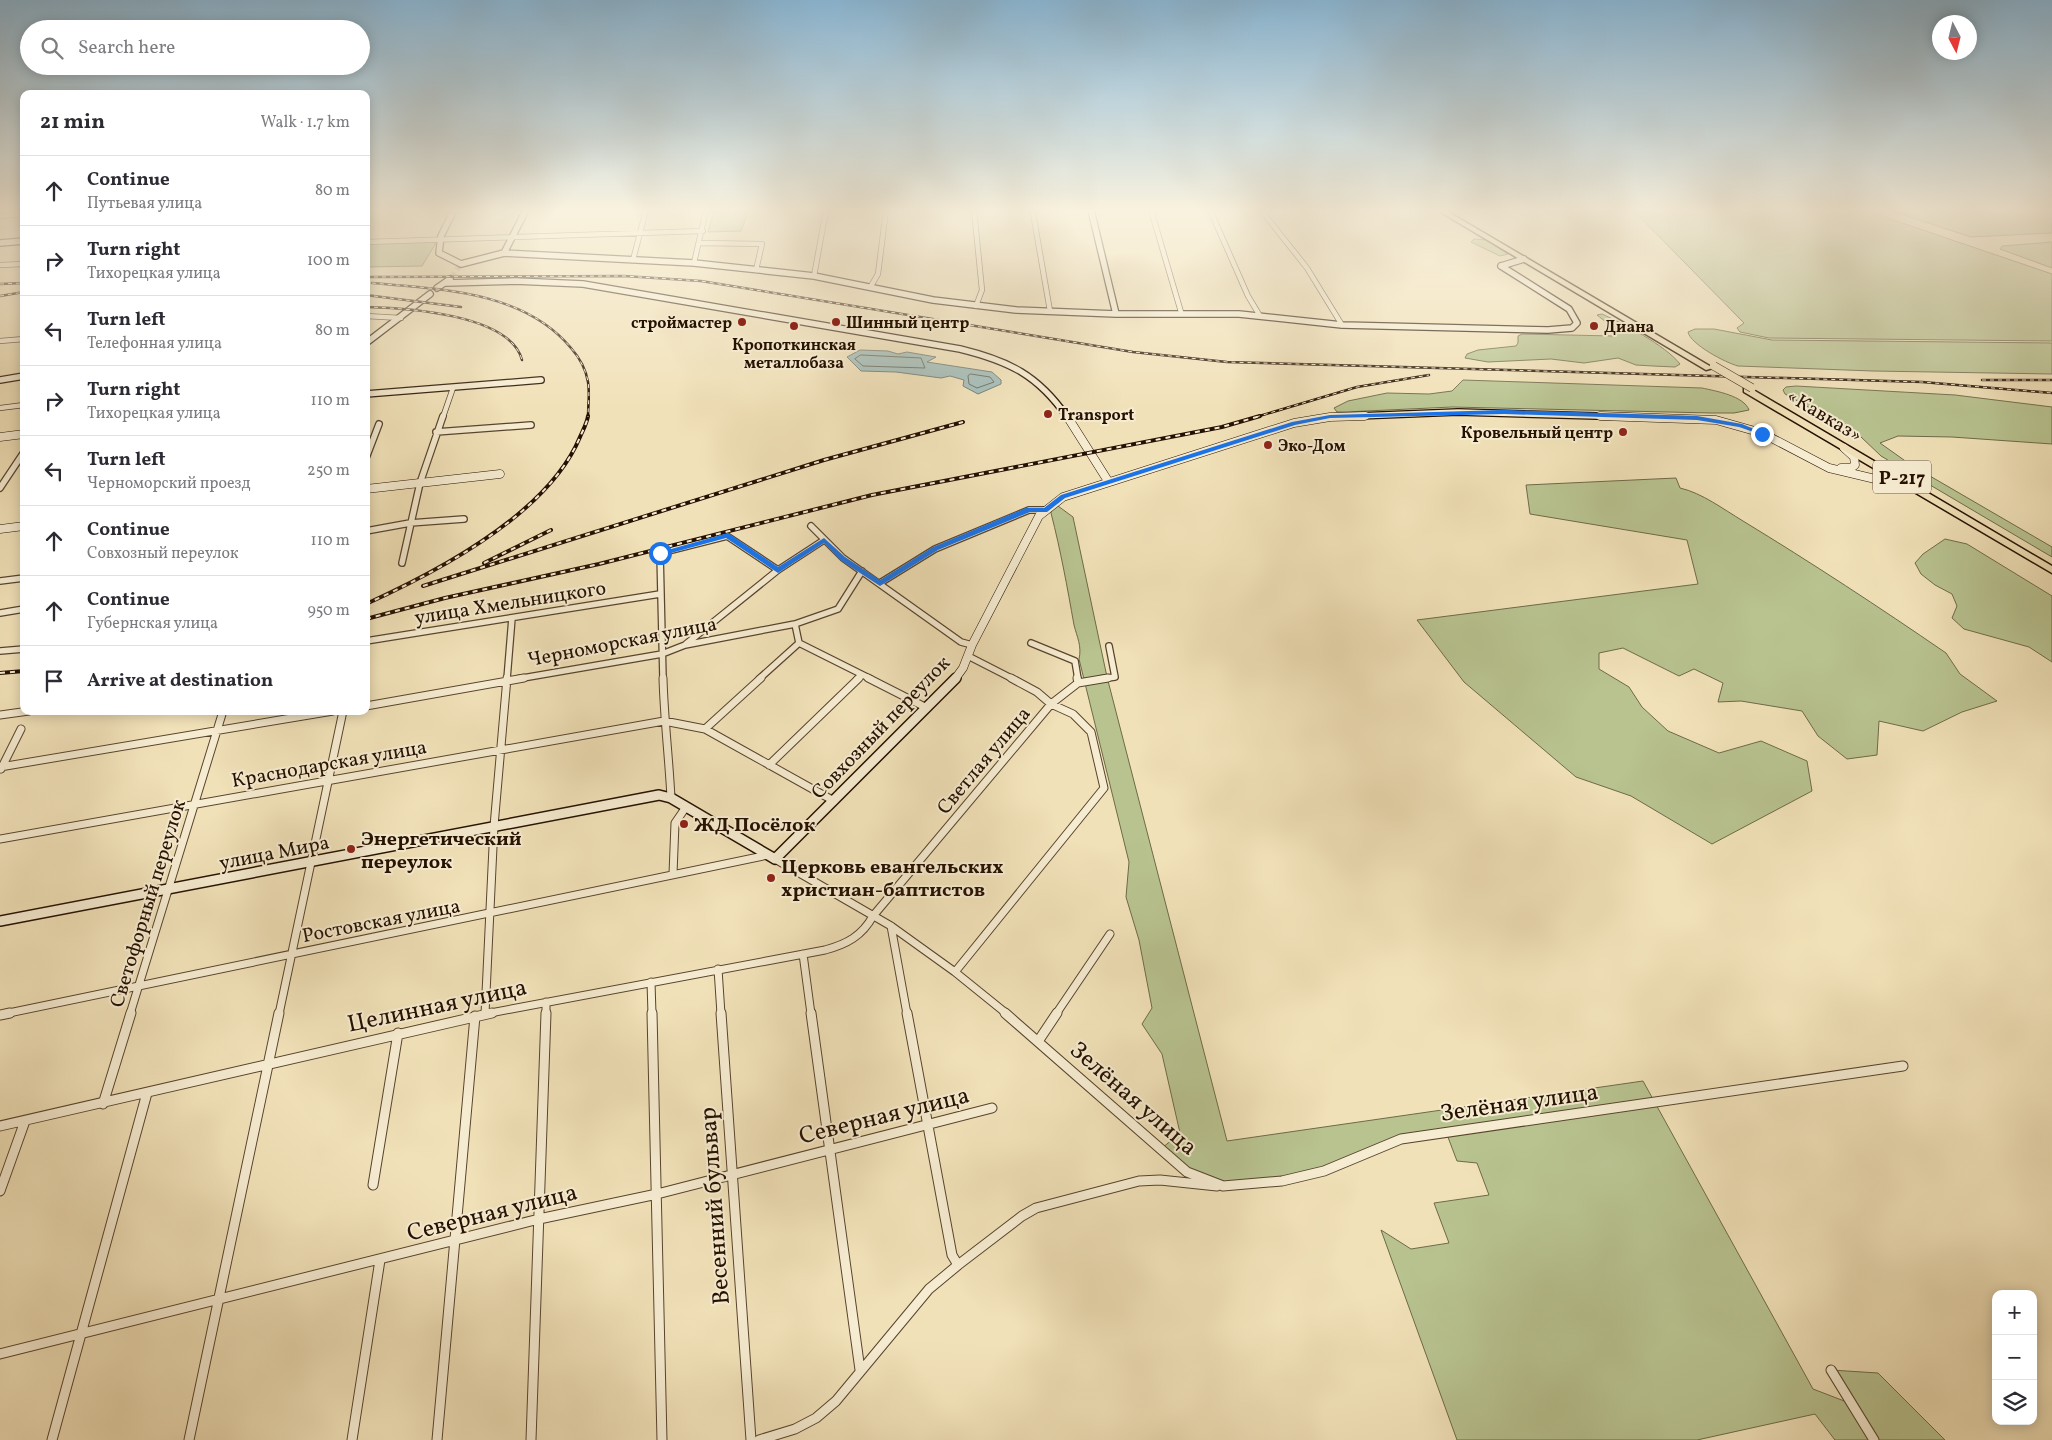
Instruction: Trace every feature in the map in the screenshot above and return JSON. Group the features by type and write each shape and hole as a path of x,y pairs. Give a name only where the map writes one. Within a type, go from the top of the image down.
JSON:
{"highway":[{"name":"«Кавказ»","path":"1559,277 2052,565"},
{"name":"«Кавказ»","path":"1749,389 2052,570"}],"main road":[{"path":"370,340 430,294"}],"street":[{"path":"438,288 451,277"},
{"path":"821,277 871,286 899,294 976,306 1116,314 1182,312 1260,316 1342,325 1562,330 1572,328 1577,322 1569,309 1519,277"},
{"path":"871,286 876,277"},
{"path":"976,306 982,290 981,277"},
{"path":"1043,277 1050,311"},
{"path":"1107,277 1116,314"},
{"path":"1171,277 1182,312"},
{"path":"1240,277 1260,316"},
{"path":"1313,277 1342,325"},
{"path":"446,283 552,281 600,285 637,294 937,345 991,358 1024,372 1043,387 1061,408 1108,481"},
{"path":"370,316 401,318"},
{"path":"0,342 20,340"},
{"path":"0,380 20,377"},
{"path":"370,394 541,380"},
{"path":"402,563 420,483 436,432 453,388"},
{"path":"0,408 20,406"},
{"name":"Совхозный переулок","path":"771,857 834,801 955,679 963,668 972,645 1039,516 1063,497 1108,481 1312,419 1458,412 1716,420 1762,434 1829,468 1914,488"},
{"path":"370,448 379,424"},
{"path":"436,432 531,425"},
{"path":"0,437 20,434"},
{"path":"1829,468 1844,468 1855,465 1854,457 1838,443"},
{"path":"0,488 20,458"},
{"path":"370,489 500,474"},
{"path":"880,583 935,549 1029,510 1045,510"},
{"path":"370,529 464,519"},
{"path":"0,529 20,526"},
{"path":"811,526 843,558 961,642 972,645"},
{"path":"671,798 668,742 664,722 660,553 728,536 778,570"},
{"path":"685,645 778,570 824,540"},
{"name":"Черноморская улица","path":"370,705 662,654 685,645 795,624 838,609 862,571"},
{"path":"0,581 20,578"},
{"name":"улица Хмельницкого","path":"370,640 660,594"},
{"path":"0,613 20,610"},
{"path":"485,1014 494,826 505,681 512,618"},
{"path":"795,624 799,643"},
{"path":"799,643 927,708"},
{"path":"706,729 799,643"},
{"path":"1031,643 1075,660 1078,683 1115,676 1108,646"},
{"path":"0,651 20,649"},
{"path":"956,972 1104,788 1091,732 1074,714 1051,704 1037,692 968,656"},
{"path":"769,765 862,676"},
{"name":"Светлая улица","path":"873,916 1051,704 1078,683"},
{"path":"0,716 20,713"},
{"name":"Светофорный переулок","path":"103,1104 222,715"},
{"path":"1,768 308,715"},
{"path":"189,1440 290,954 342,715"},
{"name":"Краснодарская улица","path":"0,840 500,749 664,722 687,724 706,729 834,801"},
{"path":"1,768 21,729"},
{"name":"улица Мира","path":"0,921 310,863 650,796 659,795 671,798"},
{"name":"Зелёная улица","path":"671,798 891,926 956,972 1038,1040 1186,1172 1223,1186 1282,1181 1324,1171 1363,1152 1401,1139 1903,1066"},
{"path":"673,874 675,823 686,807"},
{"name":"Ростовская улица","path":"0,1014 489,914 673,874 771,857"},
{"name":"Целинная улица","path":"0,1126 103,1104 267,1063 475,1016 834,947 859,938 867,929 873,916"},
{"path":"891,926 952,1255 958,1265"},
{"path":"1038,1040 1110,934"},
{"path":"803,954 860,1370"},
{"name":"Весенний бульвар","path":"718,968 751,1440"},
{"path":"651,982 658,1194 662,1440"},
{"path":"531,1440 546,1002"},
{"path":"437,1440 475,1016"},
{"path":"373,1185 398,1033"},
{"path":"52,1440 83,1334 147,1093"},
{"name":"Северная улица","path":"0,1354 539,1219 658,1194 992,1108"},
{"path":"0,1191 25,1121"},
{"path":"759,1440 794,1429 816,1418 836,1401 929,1289 1022,1216 1036,1208 1139,1180 1223,1186"},
{"path":"352,1440 380,1260"},
{"path":"1831,1370 1874,1440"}],"green space":[{"path":"1699,277 2052,277 2052,341 1769,338 1740,332 1737,328 1744,323"},
{"path":"1602,314 1655,342 1680,364 1675,367 1636,365 1618,358 1584,363 1551,359 1488,362 1465,358 1467,354 1478,350 1516,346 1518,336 1522,334 1613,336 1615,333 1611,326 1597,315"},
{"path":"1695,329 1714,329 1772,340 2052,343 2052,374 1873,371 1738,366 1717,357 1695,342 1688,332"},
{"path":"1463,380 1702,388 1736,398 1742,401 1749,410 1734,413 1711,413 1452,407 1337,412 1334,408 1348,401 1387,393 1429,394 1452,391"},
{"path":"1786,387 1955,395 2052,407 2052,444 1952,437 1898,436 1880,443 1911,465 2052,547 2052,557 1881,456 1860,436 1785,394 1783,390"},
{"path":"1676,478 1680,488 1704,497 1794,553 1946,653 1960,674 1997,701 1962,712 1923,731 1879,721 1877,755 1847,759 1818,736 1802,711 1741,701 1718,702 1723,683 1694,669 1679,676 1623,648 1599,653 1599,669 1629,687 1642,707 1668,731 1719,753 1761,741 1807,761 1812,791 1712,844 1631,796 1576,777 1464,682 1417,620 1698,584 1687,540 1530,514 1526,485"},
{"path":"1058,506 1073,517 1107,677 1227,1141 1643,1081 1813,1389 1852,1404 1831,1370 1878,1373 1945,1440 1835,1440 1815,1414 1697,1440 1457,1440 1381,1230 1411,1249 1449,1243 1434,1203 1489,1195 1477,1163 1457,1161 1446,1132 1401,1139 1324,1171 1223,1186 1187,1172 1161,1149 1180,1133 1162,1054 1142,1024 1152,1008 1139,940 1126,897 1129,862 1079,659 1079,642 1051,513 1052,509"},
{"path":"1945,539 1967,544 2052,596 2052,662 2029,647 1964,629 1952,618 1957,606 1952,594 1935,585 1921,574 1915,563 1923,554"}],"water":[{"path":"860,350 888,351 898,354 907,352 936,357 927,362 992,372 1001,380 1001,384 978,394 963,386 964,380 950,376 941,378 896,372 861,371 847,357"}],"railway":[{"path":"642,277 701,281 1133,352 1227,362 1922,382 2052,393"},
{"path":"0,284 20,283"},
{"path":"372,283 452,291 479,296 505,304 530,315 552,329 571,348 579,360 586,373 588,382 588,417"},
{"path":"0,296 20,293"},
{"path":"370,296 461,307"},
{"path":"370,307 430,312 478,323 498,332 513,345 522,360"},
{"path":"1256,417 1357,387 1429,375"},
{"path":"1982,380 2052,380"},
{"path":"370,602 426,575 457,557 517,515 543,491 565,465 580,437 588,416"},
{"path":"370,618 445,598 599,564 872,495 1222,427 1260,416"},
{"path":"423,586 824,460 963,422"},
{"path":"484,563 551,530"},
{"path":"0,673 20,671"}],"place":[{"name":"строймастер","path":"742,322"},
{"name":"Шинный центр","path":"836,322"},
{"name":"Кропоткинская металлобаза","path":"794,326"},
{"name":"Диана","path":"1594,326"},
{"name":"Transport","path":"1048,414"},
{"name":"Кровельный центр","path":"1623,432"},
{"name":"Эко-Дом","path":"1268,445"},
{"name":"ЖД Посёлок","path":"684,824"},
{"name":"Энергетический переулок","path":"351,849"},
{"name":"Церковь евангельских христиан-баптистов","path":"771,878"}],"route":[{"path":"660,553 728,536 778,570 824,540 843,558 880,583 935,549 1029,510 1045,510 1063,497 1108,481 1294,423 1330,417 1504,412 1697,418 1740,425 1762,434"}]}
